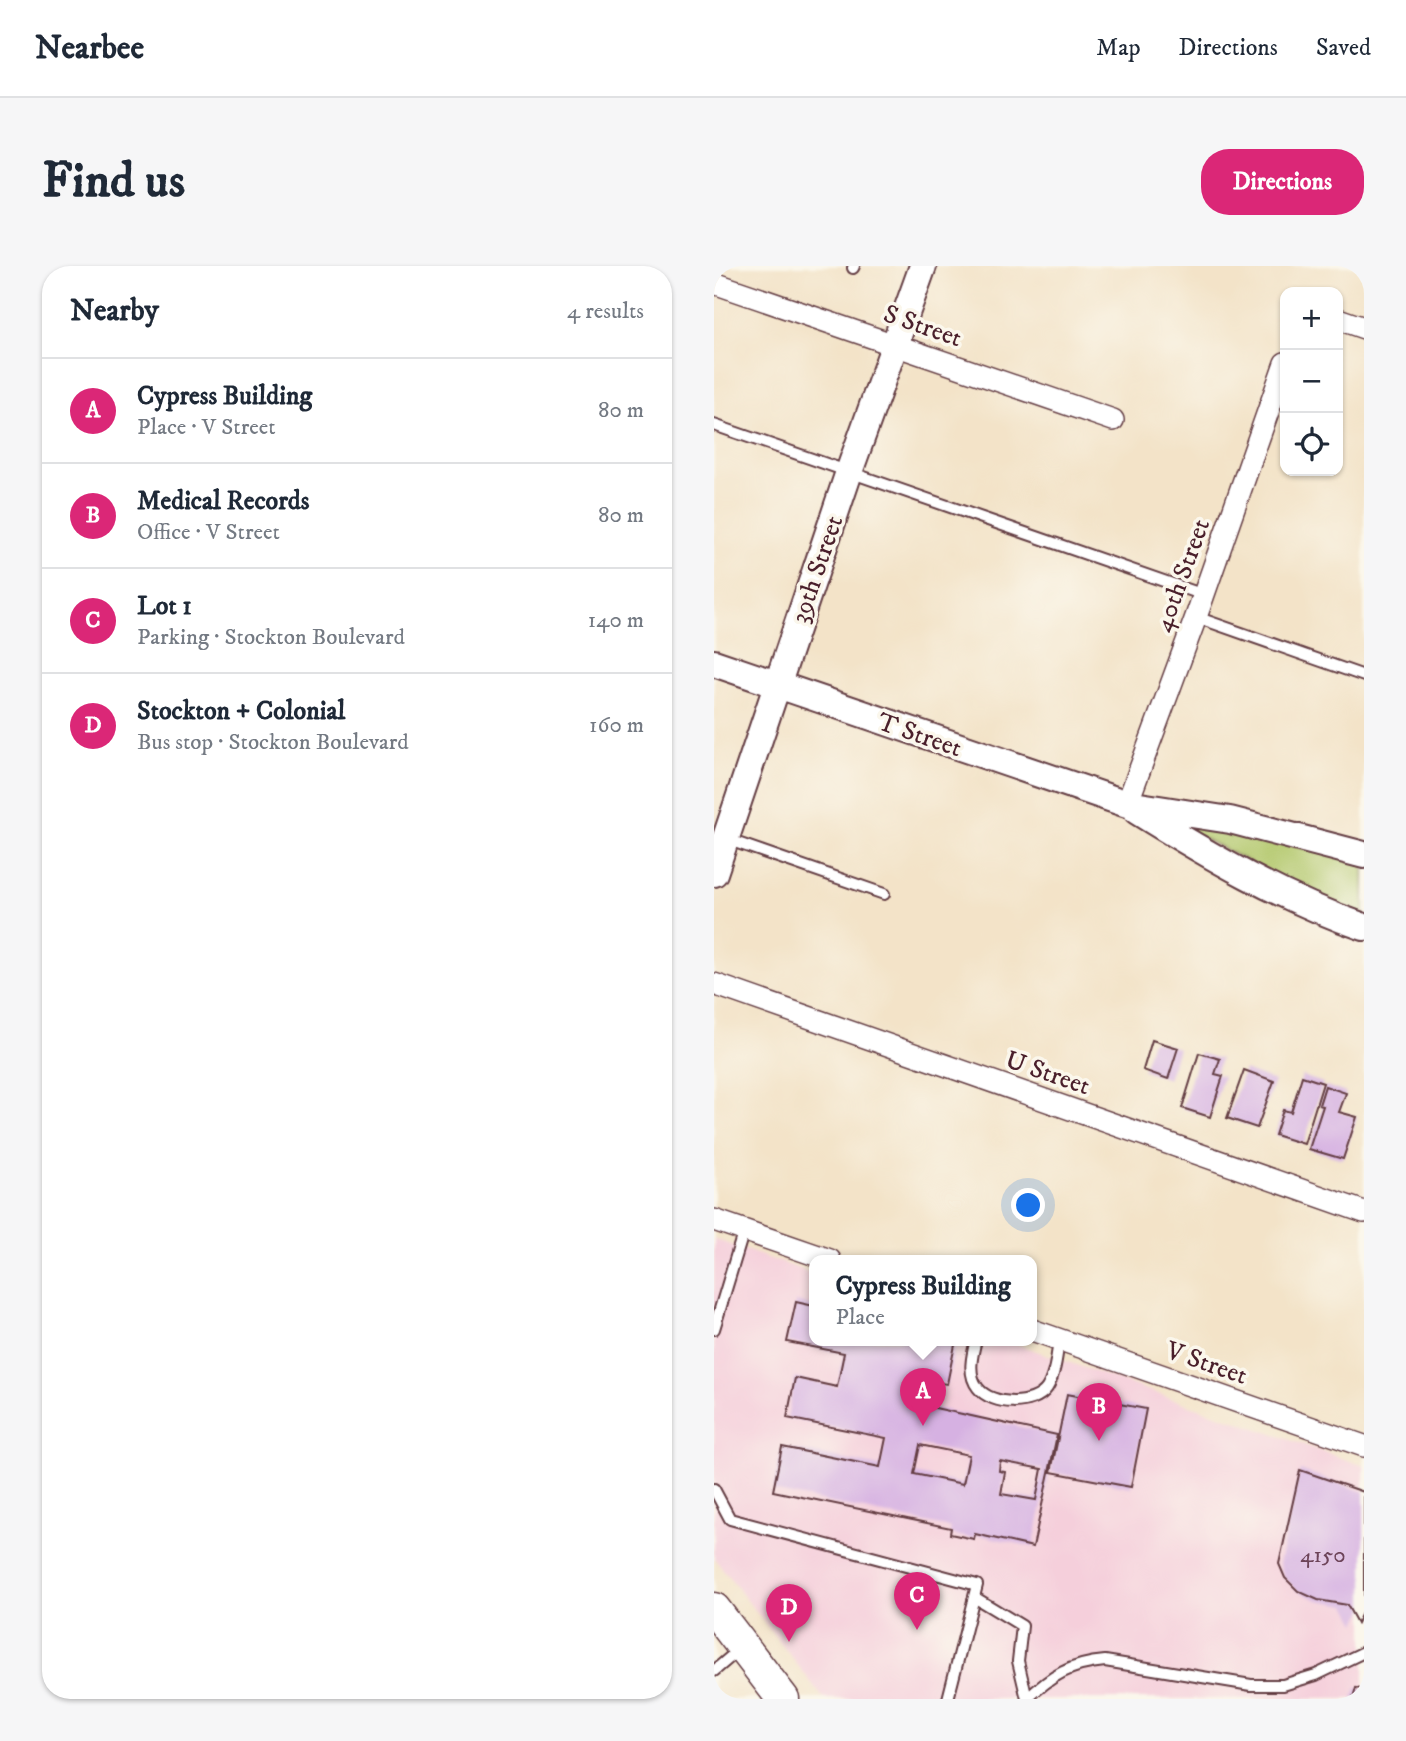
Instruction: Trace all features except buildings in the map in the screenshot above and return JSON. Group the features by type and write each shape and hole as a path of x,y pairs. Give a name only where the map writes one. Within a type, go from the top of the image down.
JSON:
{"main road":[{"path":"714,1609 783,1699"}],"street":[{"name":"39th Street","path":"714,873 849,472 923,266"},
{"name":"S Street","path":"714,282 1113,421"},
{"path":"1343,321 1364,328"},
{"name":"40th Street","path":"1127,804 1280,377"},
{"name":"T Street","path":"714,663 1127,804 1230,820 1364,855"},
{"name":"T Street","path":"1127,804 1243,873 1299,901 1364,927"},
{"name":"U Street","path":"714,984 1364,1212"},
{"path":"714,1220 816,1255"},
{"name":"V Street","path":"1037,1332 1364,1446"}],"lane":[{"path":"714,425 1204,595"},
{"path":"1196,617 1364,676"},
{"path":"726,839 884,894"},
{"path":"714,1329 719,1298 744,1230"},
{"path":"975,1346 973,1378 978,1389 996,1399 1018,1401 1040,1395 1048,1386 1059,1340"},
{"path":"714,1489 730,1519 978,1585 948,1699"},
{"path":"974,1597 1022,1626 1018,1661 1027,1699"},
{"path":"714,1671 743,1646"},
{"path":"1027,1699 1048,1679 1082,1663 1105,1661 1251,1685 1283,1685 1316,1675 1364,1652"}],"shaded area":[{"path":"714,1239 809,1272 809,1346 1022,1346 1364,1466 1364,1699 824,1699 714,1558"}],"green space":[{"path":"1159,815 1364,862 1364,918 1342,911"}],"place":[{"name":"Cypress Building","path":"923,1426"},
{"name":"Medical Records","path":"1099,1441"},
{"name":"Lot 1","path":"917,1630"},
{"name":"Stockton + Colonial","path":"789,1642"}]}
